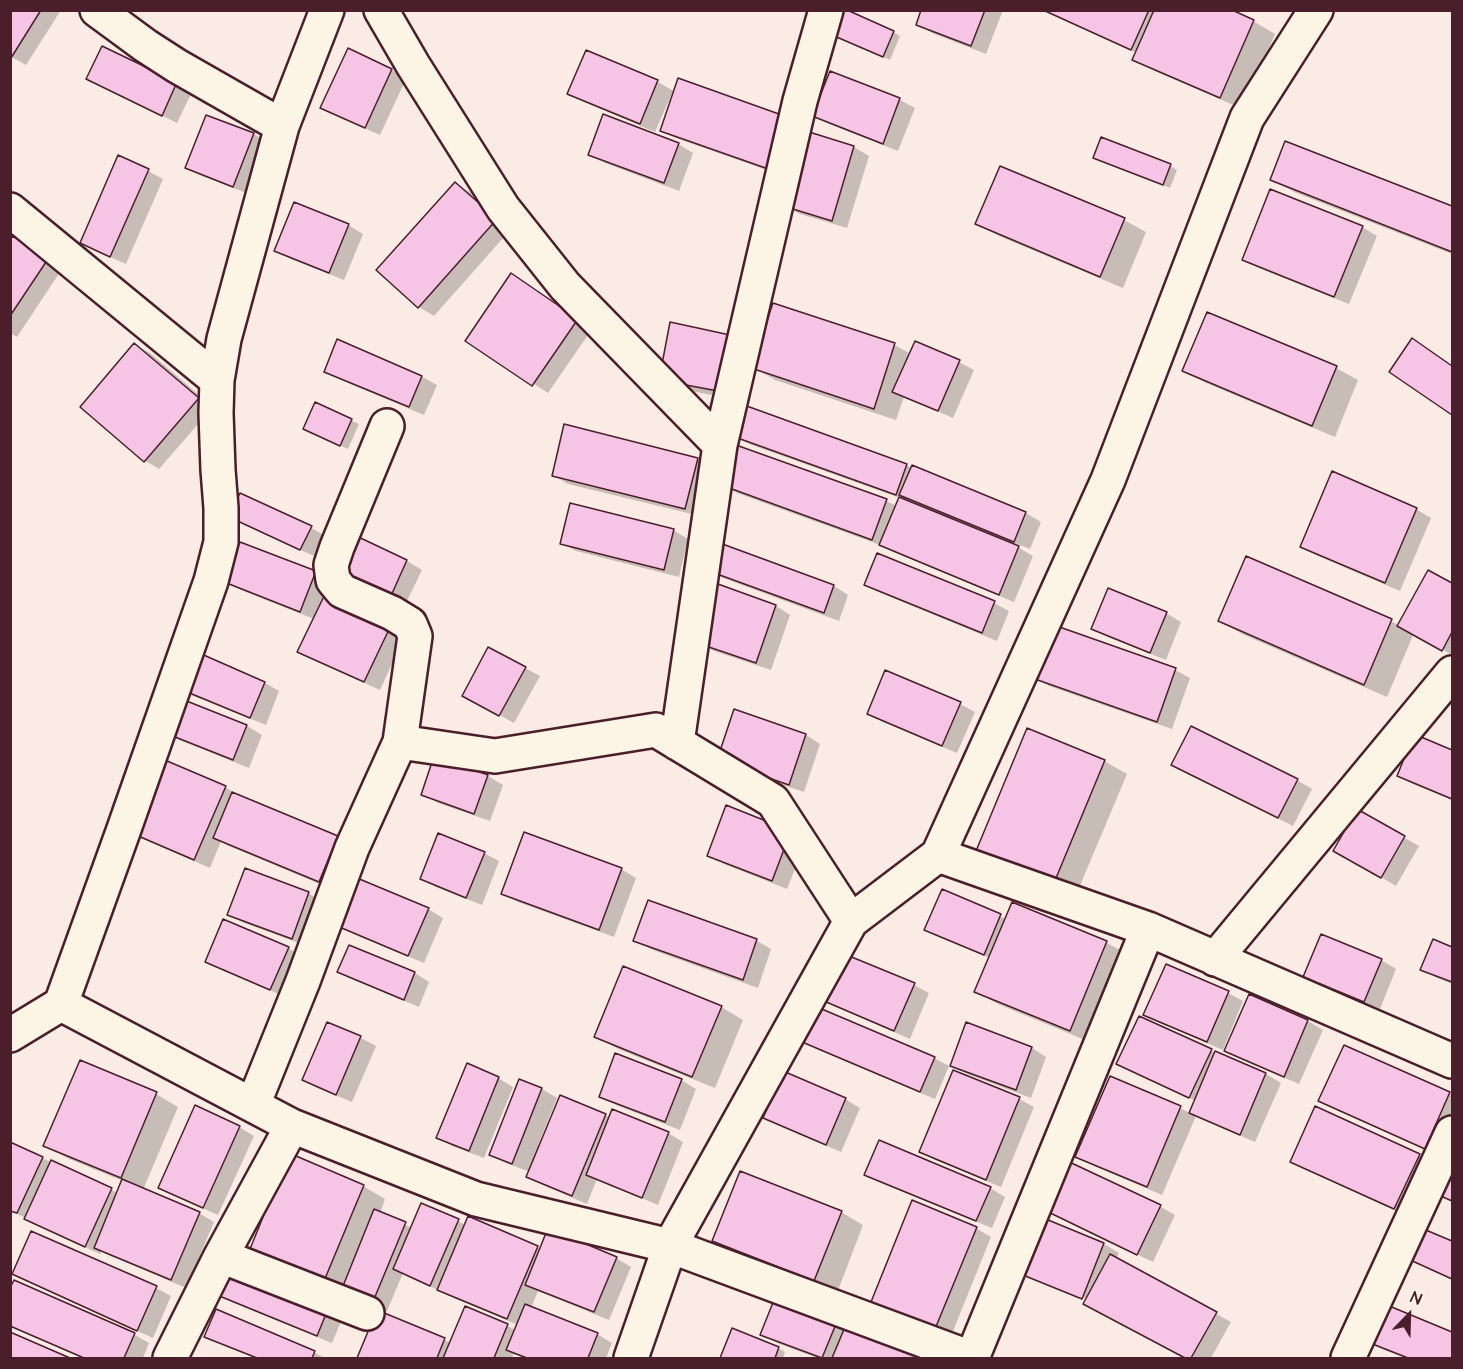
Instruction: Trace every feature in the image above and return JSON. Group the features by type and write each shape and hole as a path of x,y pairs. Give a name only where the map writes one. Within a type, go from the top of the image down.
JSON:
{"street":[{"path":"97,10 177,66 282,126"},
{"path":"10,1035 61,1004 211,581 221,542 217,380 224,339 282,126 327,10"},
{"path":"381,10 503,208 565,286 720,446"},
{"path":"677,743 720,446 800,100 825,10"},
{"path":"631,1359 670,1246 851,921 938,855 1108,480 1247,118 1316,10"},
{"path":"10,210 217,380"},
{"path":"253,1105 303,981 352,848 400,742 415,636 410,624 402,618 342,591 333,580 331,565 387,426"},
{"path":"1215,959 1452,673"},
{"path":"400,742 495,756 656,730 773,801 851,921"},
{"path":"938,855 1148,929 1452,1061"},
{"path":"61,1004 292,1126 476,1199 670,1246 972,1359 1148,929"},
{"path":"170,1359 221,1256 292,1126"},
{"path":"1348,1359 1452,1133"},
{"path":"221,1256 368,1313"}],"building":[{"path":"10,10 41,10 11,58 10,58"},
{"path":"834,10 847,10 894,31 883,57 825,32"},
{"path":"921,10 985,10 971,46 916,25"},
{"path":"1043,10 1149,10 1131,50"},
{"path":"1154,10 1232,10 1254,20 1220,98 1132,60"},
{"path":"102,46 177,82 162,116 86,79"},
{"path":"348,48 392,69 365,128 320,108"},
{"path":"586,50 658,80 640,124 567,94"},
{"path":"830,71 900,98 883,144 812,116"},
{"path":"678,78 793,119 774,171 660,131"},
{"path":"603,114 679,143 664,183 588,155"},
{"path":"206,115 254,133 233,187 185,168"},
{"path":"806,131 854,146 832,221 783,206"},
{"path":"1101,137 1171,164 1163,185 1093,158"},
{"path":"1285,141 1452,206 1452,252 1270,180"},
{"path":"118,155 149,169 110,257 80,243"},
{"path":"1000,166 1125,218 1100,277 975,224"},
{"path":"455,182 497,219 418,308 376,270"},
{"path":"1270,189 1363,226 1334,297 1242,260"},
{"path":"294,202 349,224 329,273 274,251"},
{"path":"13,236 48,259 10,316 10,239"},
{"path":"511,273 578,319 532,386 465,341"},
{"path":"773,303 895,343 874,409 751,368"},
{"path":"1207,312 1337,366 1312,426 1182,371"},
{"path":"670,322 730,335 718,391 659,380"},
{"path":"1412,338 1452,366 1452,415 1389,372"},
{"path":"337,339 422,376 409,407 324,372"},
{"path":"915,341 960,360 938,411 892,392"},
{"path":"134,343 199,398 144,462 80,407"},
{"path":"315,402 352,419 340,446 303,429"},
{"path":"744,405 907,464 896,495 732,436"},
{"path":"564,424 698,458 685,509 552,476"},
{"path":"736,445 887,499 872,540 721,485"},
{"path":"912,465 1026,512 1014,542 899,495"},
{"path":"1332,471 1417,508 1385,583 1300,547"},
{"path":"240,493 312,526 300,550 229,517"},
{"path":"899,497 1019,546 999,595 879,545"},
{"path":"570,503 674,529 664,570 560,544"},
{"path":"350,533 407,560 390,598 332,571"},
{"path":"240,542 316,571 300,612 224,582"},
{"path":"717,542 834,585 824,613 706,570"},
{"path":"877,553 995,601 982,633 864,585"},
{"path":"1246,556 1392,619 1364,685 1218,621"},
{"path":"1428,570 1452,583 1452,632 1442,651 1397,626"},
{"path":"718,584 776,605 756,663 697,643"},
{"path":"1108,588 1167,612 1150,653 1091,629"},
{"path":"327,590 393,621 364,682 297,652"},
{"path":"1051,624 1176,668 1157,722 1032,678"},
{"path":"488,647 526,667 499,716 462,696"},
{"path":"190,649 265,682 250,718 175,687"},
{"path":"885,670 961,702 942,746 867,714"},
{"path":"174,696 247,725 233,760 160,731"},
{"path":"734,709 806,734 789,785 717,760"},
{"path":"1191,726 1298,779 1278,818 1171,765"},
{"path":"1027,728 1105,760 1054,883 976,851"},
{"path":"1414,734 1452,750 1452,799 1397,776"},
{"path":"434,756 488,775 474,814 421,795"},
{"path":"160,758 226,786 194,860 129,832"},
{"path":"232,792 338,836 319,882 213,838"},
{"path":"726,805 791,831 772,881 707,856"},
{"path":"1357,809 1405,836 1381,878 1333,851"},
{"path":"524,832 622,868 599,930 501,894"},
{"path":"438,833 485,852 466,898 420,879"},
{"path":"245,868 309,892 292,939 227,915"},
{"path":"357,878 429,908 408,956 337,926"},
{"path":"942,889 1001,914 984,955 924,930"},
{"path":"648,900 757,939 743,980 633,941"},
{"path":"1012,902 1107,941 1070,1031 974,992"},
{"path":"223,919 289,947 270,990 205,962"},
{"path":"1321,934 1382,959 1364,1002 1303,977"},
{"path":"1433,939 1452,947 1452,982 1420,970"},
{"path":"349,945 415,972 404,1000 337,972"},
{"path":"837,951 915,983 894,1031 817,998"},
{"path":"1166,964 1229,991 1207,1042 1143,1015"},
{"path":"623,966 722,1006 692,1077 594,1037"},
{"path":"1249,994 1308,1020 1284,1077 1224,1051"},
{"path":"817,1007 935,1057 920,1092 802,1042"},
{"path":"1139,1016 1212,1049 1189,1098 1116,1064"},
{"path":"327,1022 361,1036 336,1095 302,1080"},
{"path":"966,1022 1032,1047 1016,1090 950,1066"},
{"path":"1344,1045 1450,1092 1425,1149 1318,1101"},
{"path":"1215,1051 1266,1073 1240,1135 1189,1113"},
{"path":"615,1053 682,1079 665,1122 599,1097"},
{"path":"80,1060 157,1092 121,1178 43,1146"},
{"path":"467,1063 499,1077 469,1151 436,1138"},
{"path":"953,1070 1020,1097 986,1180 919,1152"},
{"path":"783,1071 846,1098 826,1145 763,1118"},
{"path":"1110,1076 1181,1106 1147,1187 1075,1157"},
{"path":"519,1079 542,1088 512,1164 489,1155"},
{"path":"560,1095 606,1114 572,1196 526,1177"},
{"path":"195,1105 240,1126 203,1208 158,1188"},
{"path":"1315,1106 1420,1154 1394,1209 1290,1162"},
{"path":"612,1109 669,1132 642,1198 586,1175"},
{"path":"879,1140 991,1187 976,1221 864,1175"},
{"path":"10,1142 43,1157 17,1213 10,1211"},
{"path":"1452,1147 1452,1201 1432,1192"},
{"path":"289,1153 364,1185 324,1281 250,1249"},
{"path":"1063,1159 1161,1205 1137,1255 1040,1208"},
{"path":"51,1160 112,1188 85,1247 24,1219"},
{"path":"740,1171 842,1211 814,1281 712,1241"},
{"path":"122,1179 200,1212 171,1280 94,1248"},
{"path":"912,1200 977,1227 935,1329 871,1302"},
{"path":"421,1203 459,1219 430,1286 393,1269"},
{"path":"374,1209 406,1222 372,1304 341,1291"},
{"path":"1036,1215 1104,1243 1082,1299 1013,1271"},
{"path":"468,1216 538,1246 507,1319 437,1290"},
{"path":"548,1228 617,1257 594,1312 525,1285"},
{"path":"1421,1228 1452,1241 1452,1279 1408,1259"},
{"path":"31,1231 157,1286 137,1331 12,1274"},
{"path":"1110,1254 1217,1312 1191,1358 1185,1358 1083,1304"},
{"path":"229,1267 328,1309 317,1336 217,1295"},
{"path":"14,1280 135,1333 124,1358 84,1358 10,1326 10,1288"},
{"path":"774,1300 836,1324 822,1358 760,1335"},
{"path":"1382,1303 1452,1332 1452,1358 1408,1358 1365,1341"},
{"path":"525,1304 598,1333 588,1358 527,1358 506,1350"},
{"path":"465,1306 508,1324 494,1358 443,1358"},
{"path":"216,1309 315,1351 312,1358 257,1358 204,1337"},
{"path":"377,1310 445,1338 437,1358 357,1358"},
{"path":"845,1327 927,1358 832,1358"},
{"path":"732,1328 779,1347 775,1358 720,1358"},
{"path":"10,1332 70,1358 10,1358"}]}
